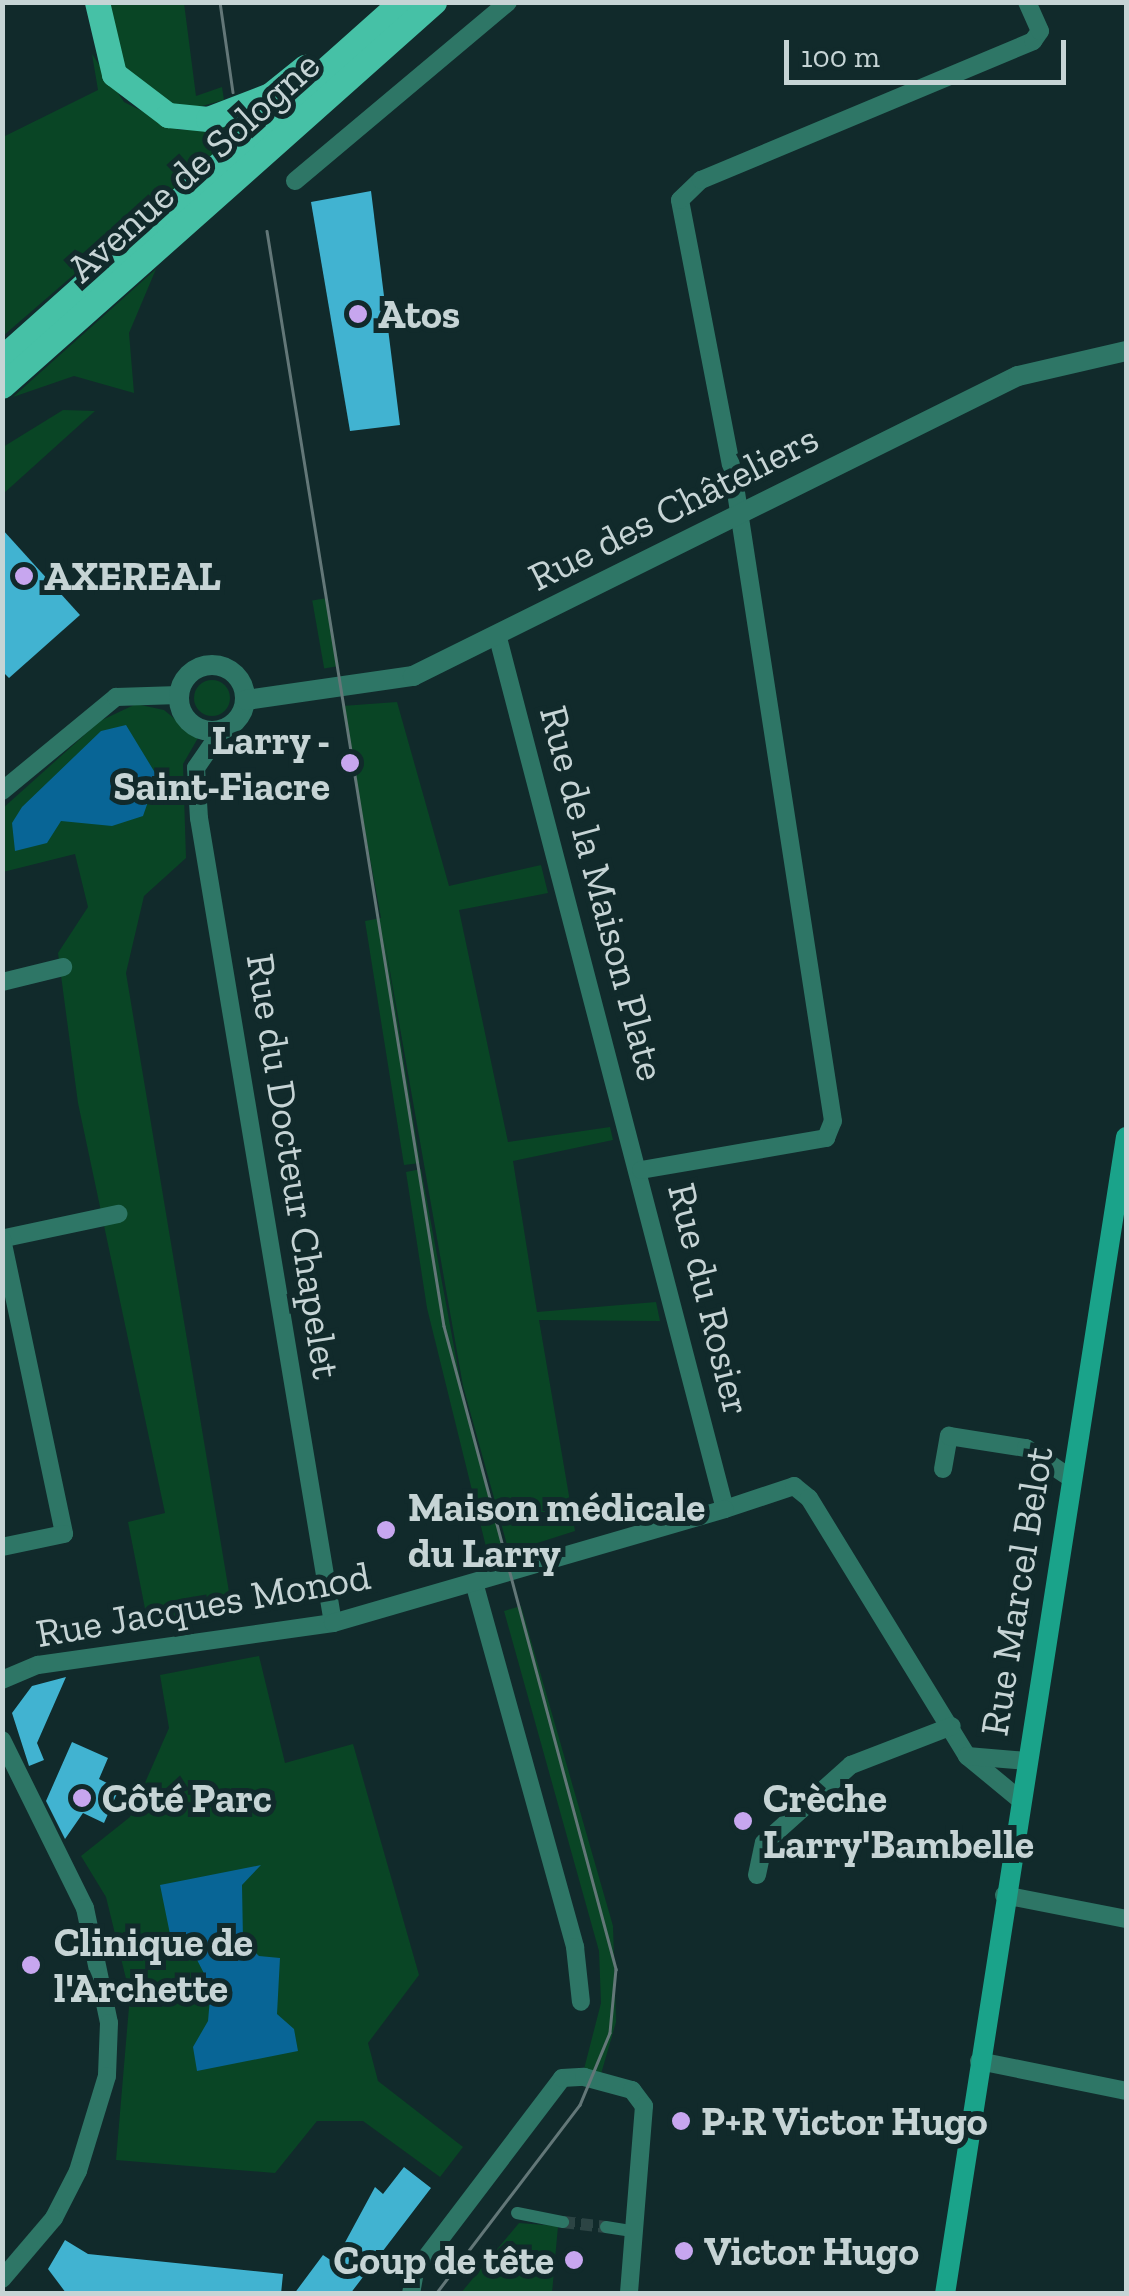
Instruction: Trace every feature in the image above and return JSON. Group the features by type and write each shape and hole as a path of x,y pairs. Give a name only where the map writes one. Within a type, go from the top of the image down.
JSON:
{"main road":[{"path":"97,2 114,74 168,115 208,119 270,96 384,2"},
{"name":"Avenue de Sologne","path":"2,358 401,2"},
{"name":"Avenue de Sologne","path":"2,386 434,2"},
{"path":"146,257 452,2"},
{"name":"Rue Marcel Belot","path":"945,2294 1018,1798 1126,1140"}],"street":[{"path":"295,181 508,2"},
{"path":"738,512 680,200 702,180 1033,41 1040,31 1027,2"},
{"name":"Rue des Châteliers","path":"246,700 413,676 1018,376 1126,351"},
{"name":"Rue du Rosier","path":"724,1509 642,1170 826,1138 833,1120 738,512"},
{"name":"Rue de la Maison Plate","path":"497,634 642,1170"},
{"path":"218,665 240,679 246,700 222,730 192,724 179,696 192,671 218,665"},
{"path":"2,791 116,697 179,696"},
{"name":"Rue du Docteur Chapelet","path":"222,730 196,768 200,818 333,1623"},
{"path":"2,982 64,967"},
{"path":"2,1547 64,1534 4,1238 118,1214"},
{"path":"944,1469 949,1436 1026,1448 1069,1477"},
{"path":"724,1509 794,1486 809,1498 967,1756 1018,1798"},
{"name":"Rue Jacques Monod","path":"2,1680 38,1665 333,1623 475,1586 724,1509"},
{"path":"475,1586 554,1865 581,2002"},
{"path":"757,1875 764,1844 851,1765 952,1726"},
{"path":"2,1740 85,1908 108,2023 107,2076 78,2171 54,2218 2,2278"},
{"path":"967,1756 1026,1761"},
{"path":"1004,1895 1126,1918"},
{"path":"979,2062 1126,2092"},
{"path":"396,2294 562,2078 584,2077 632,2090 644,2106 628,2294"},
{"path":"517,2213 562,2222"},
{"path":"606,2227 626,2230"},
{"path":"411,2294 415,2272"}],"green space":[{"path":"109,3 184,3 196,96 222,87 224,100 191,109 159,100 130,76 111,47"},
{"path":"92,54 124,102 179,130 212,130 264,110 3,336 3,137 98,90"},
{"path":"156,269 129,333 134,393 74,376 13,397"},
{"path":"63,410 95,411 3,494 3,447"},
{"path":"327,598 339,666 324,669 312,601"},
{"path":"212,680 225,685 230,698 225,711 212,716 199,711 194,698 199,685"},
{"path":"397,702 449,886 541,865 548,893 459,910 508,1142 610,1127 613,1140 513,1161 537,1312 656,1302 660,1321 539,1320 575,1531 509,1552 463,1386 384,937 420,1163 404,1165 365,921 381,918 342,706"},
{"path":"136,704 164,710 198,738 183,764 186,858 144,896 126,973 232,1610 148,1624 128,1522 165,1513 78,1103 58,953 88,907 75,854 3,872 2,809 100,721"},
{"path":"421,1169 467,1417 505,1554 489,1559 427,1308 406,1172"},
{"path":"521,1606 613,1926 616,2022 601,2074 583,2073 601,2003 599,1951 504,1611"},
{"path":"259,1656 285,1763 353,1744 419,1975 368,2043 378,2081 463,2147 440,2177 363,2121 317,2121 275,2173 116,2160 130,1995 106,1897 81,1856 130,1817 169,1728 160,1675"},
{"path":"519,2223 558,2226 552,2293 460,2294"}],"water":[{"path":"126,725 157,776 143,816 112,826 61,821 47,843 15,851 12,823 22,807 101,731"},
{"path":"261,1865 242,1885 243,1940 259,1956 280,1958 277,2014 294,2029 298,2051 197,2071 193,2047 208,2021 211,1987 194,1954 171,1939 160,1885"}],"building":[{"name":"Atos","path":"371,191 400,425 350,431 311,202"},
{"name":"AXEREAL","path":"2,529 80,615 9,678 2,671"},
{"path":"66,1677 37,1743 44,1760 29,1766 12,1713 32,1686"},
{"name":"Côté Parc","path":"72,1742 108,1758 99,1779 119,1789 104,1823 83,1813 65,1839 46,1801"},
{"path":"404,2167 431,2188 350,2294 294,2294 323,2255 332,2261 342,2248 375,2187 383,2194"},
{"path":"65,2240 88,2254 283,2274 281,2294 66,2293 48,2269"}],"tunnel":[{"path":"563,2222 606,2227"}],"tram line":[{"path":"220,2 233,92"},
{"path":"267,231 444,1326 616,1969 610,2033 580,2105 436,2294"}],"place":[{"name":"Atos","path":"358,314"},
{"name":"AXEREAL","path":"24,576"},
{"name":"Larry - Saint-Fiacre","path":"350,763"},
{"name":"Maison médicale du Larry","path":"386,1530"},
{"name":"Côté Parc","path":"82,1798"},
{"name":"Crèche Larry'Bambelle","path":"743,1821"},
{"name":"Clinique de l'Archette","path":"31,1965"},
{"name":"P+R Victor Hugo","path":"681,2121"},
{"name":"Victor Hugo","path":"684,2251"},
{"name":"Coup de tête","path":"574,2260"}]}
